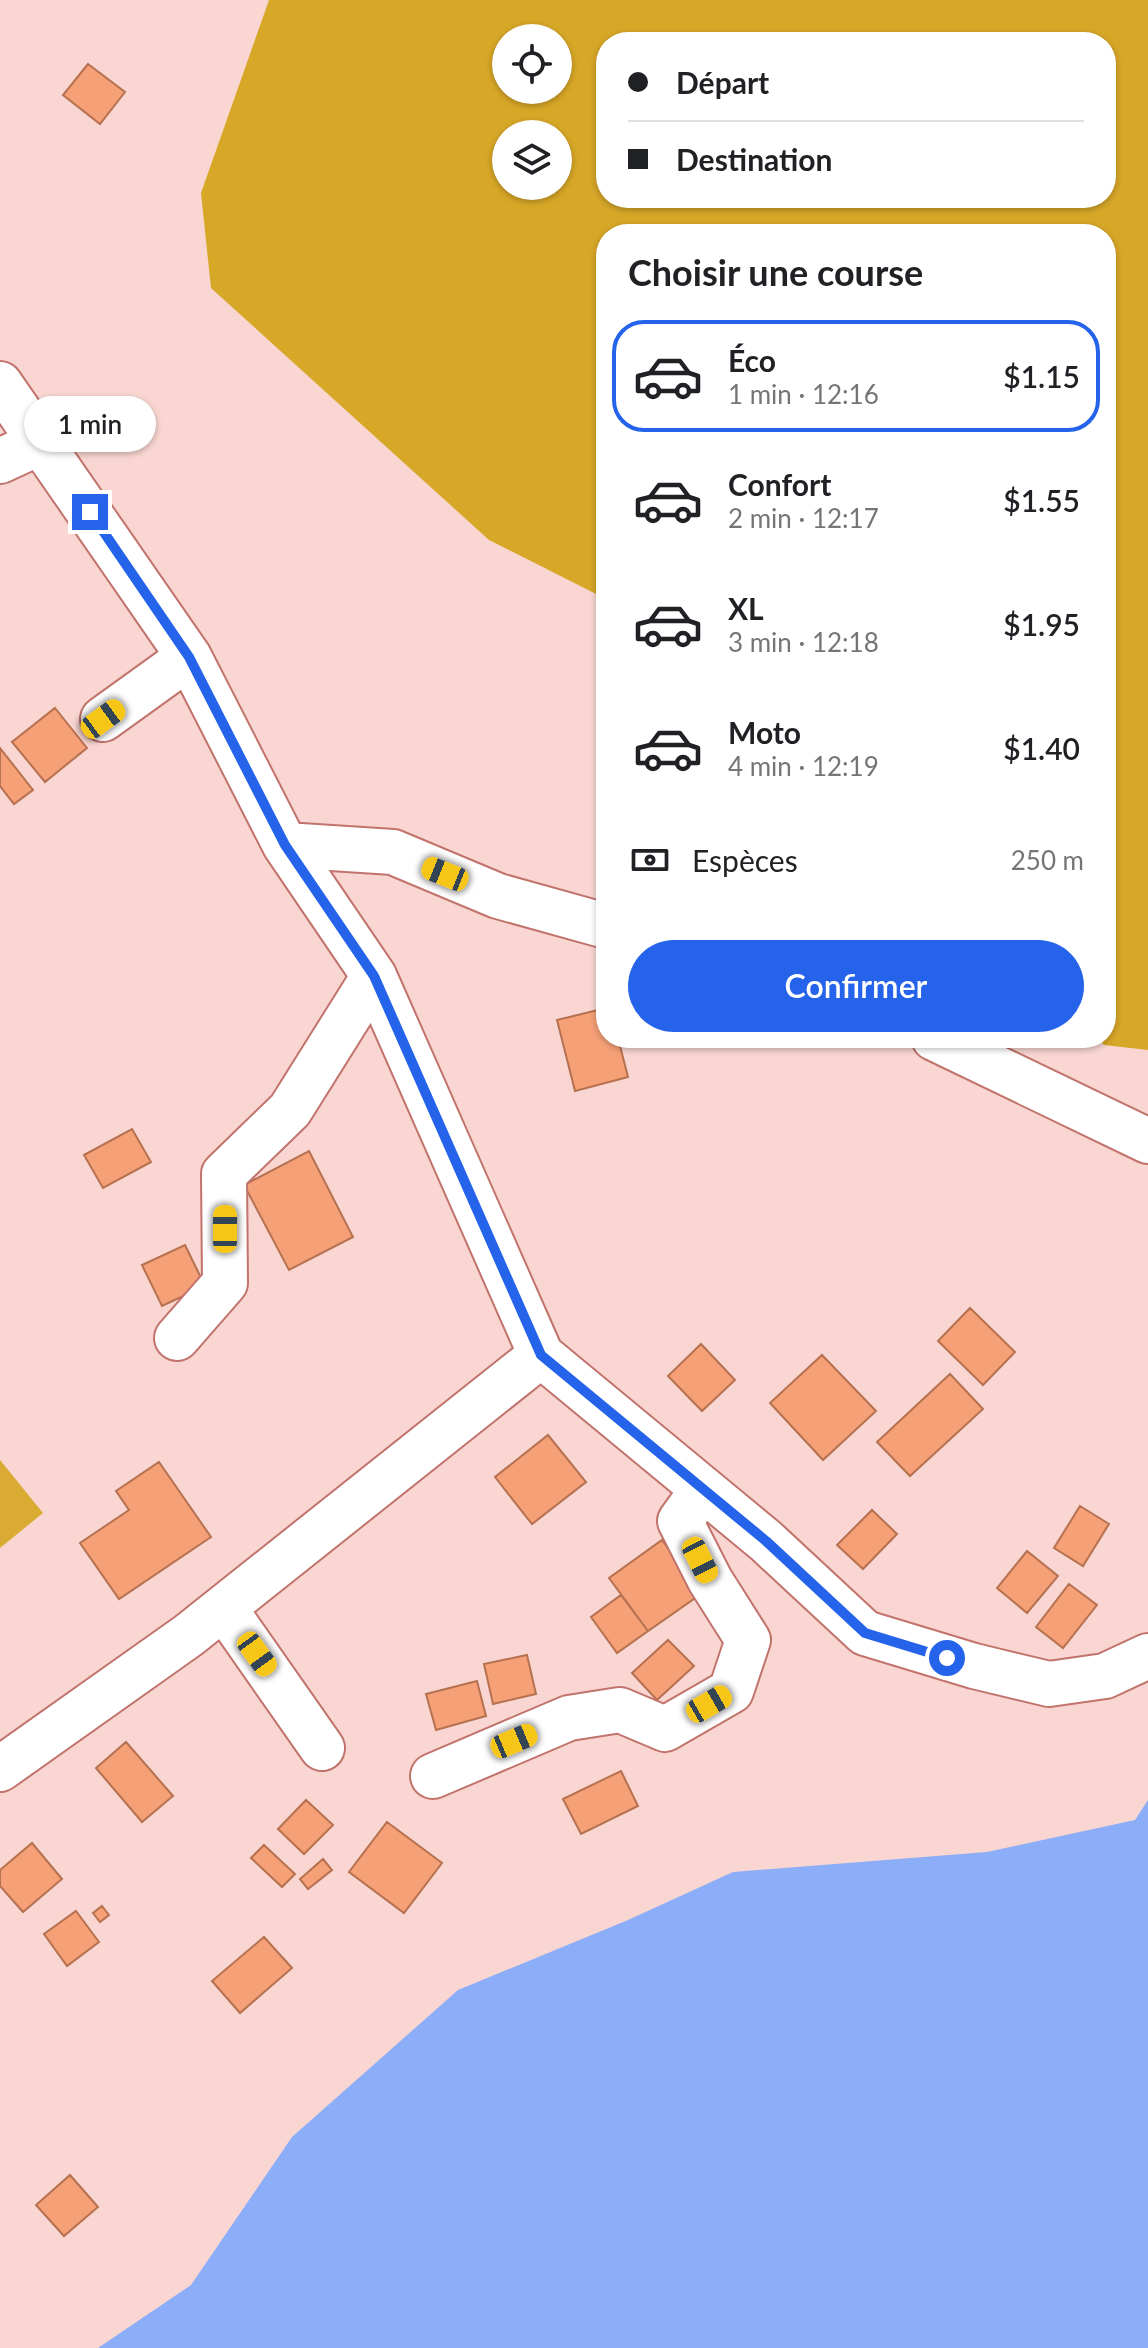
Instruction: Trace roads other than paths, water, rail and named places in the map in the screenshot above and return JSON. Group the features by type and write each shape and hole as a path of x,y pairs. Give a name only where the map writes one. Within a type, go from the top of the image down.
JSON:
{"street":[{"path":"0,384 19,452 124,558 189,657 285,845 374,976 541,1355 766,1541 865,1633 974,1666 1049,1684 1105,1676 1148,1656"},
{"path":"103,719 189,657"},
{"path":"285,845 393,852 498,896 596,923"},
{"path":"177,1338 225,1283 224,1174 290,1110 374,976"},
{"path":"955,1048 1148,1141"},
{"path":"0,1769 224,1608 541,1355"},
{"path":"433,1776 569,1718 620,1710 665,1729 731,1691 748,1640 710,1580 680,1521 703,1489"},
{"path":"224,1608 322,1748"}],"water":[{"path":"1148,1800 1148,2348 98,2348 191,2285 292,2137 458,1990 628,1920 733,1872 987,1852 1135,1820"}]}
